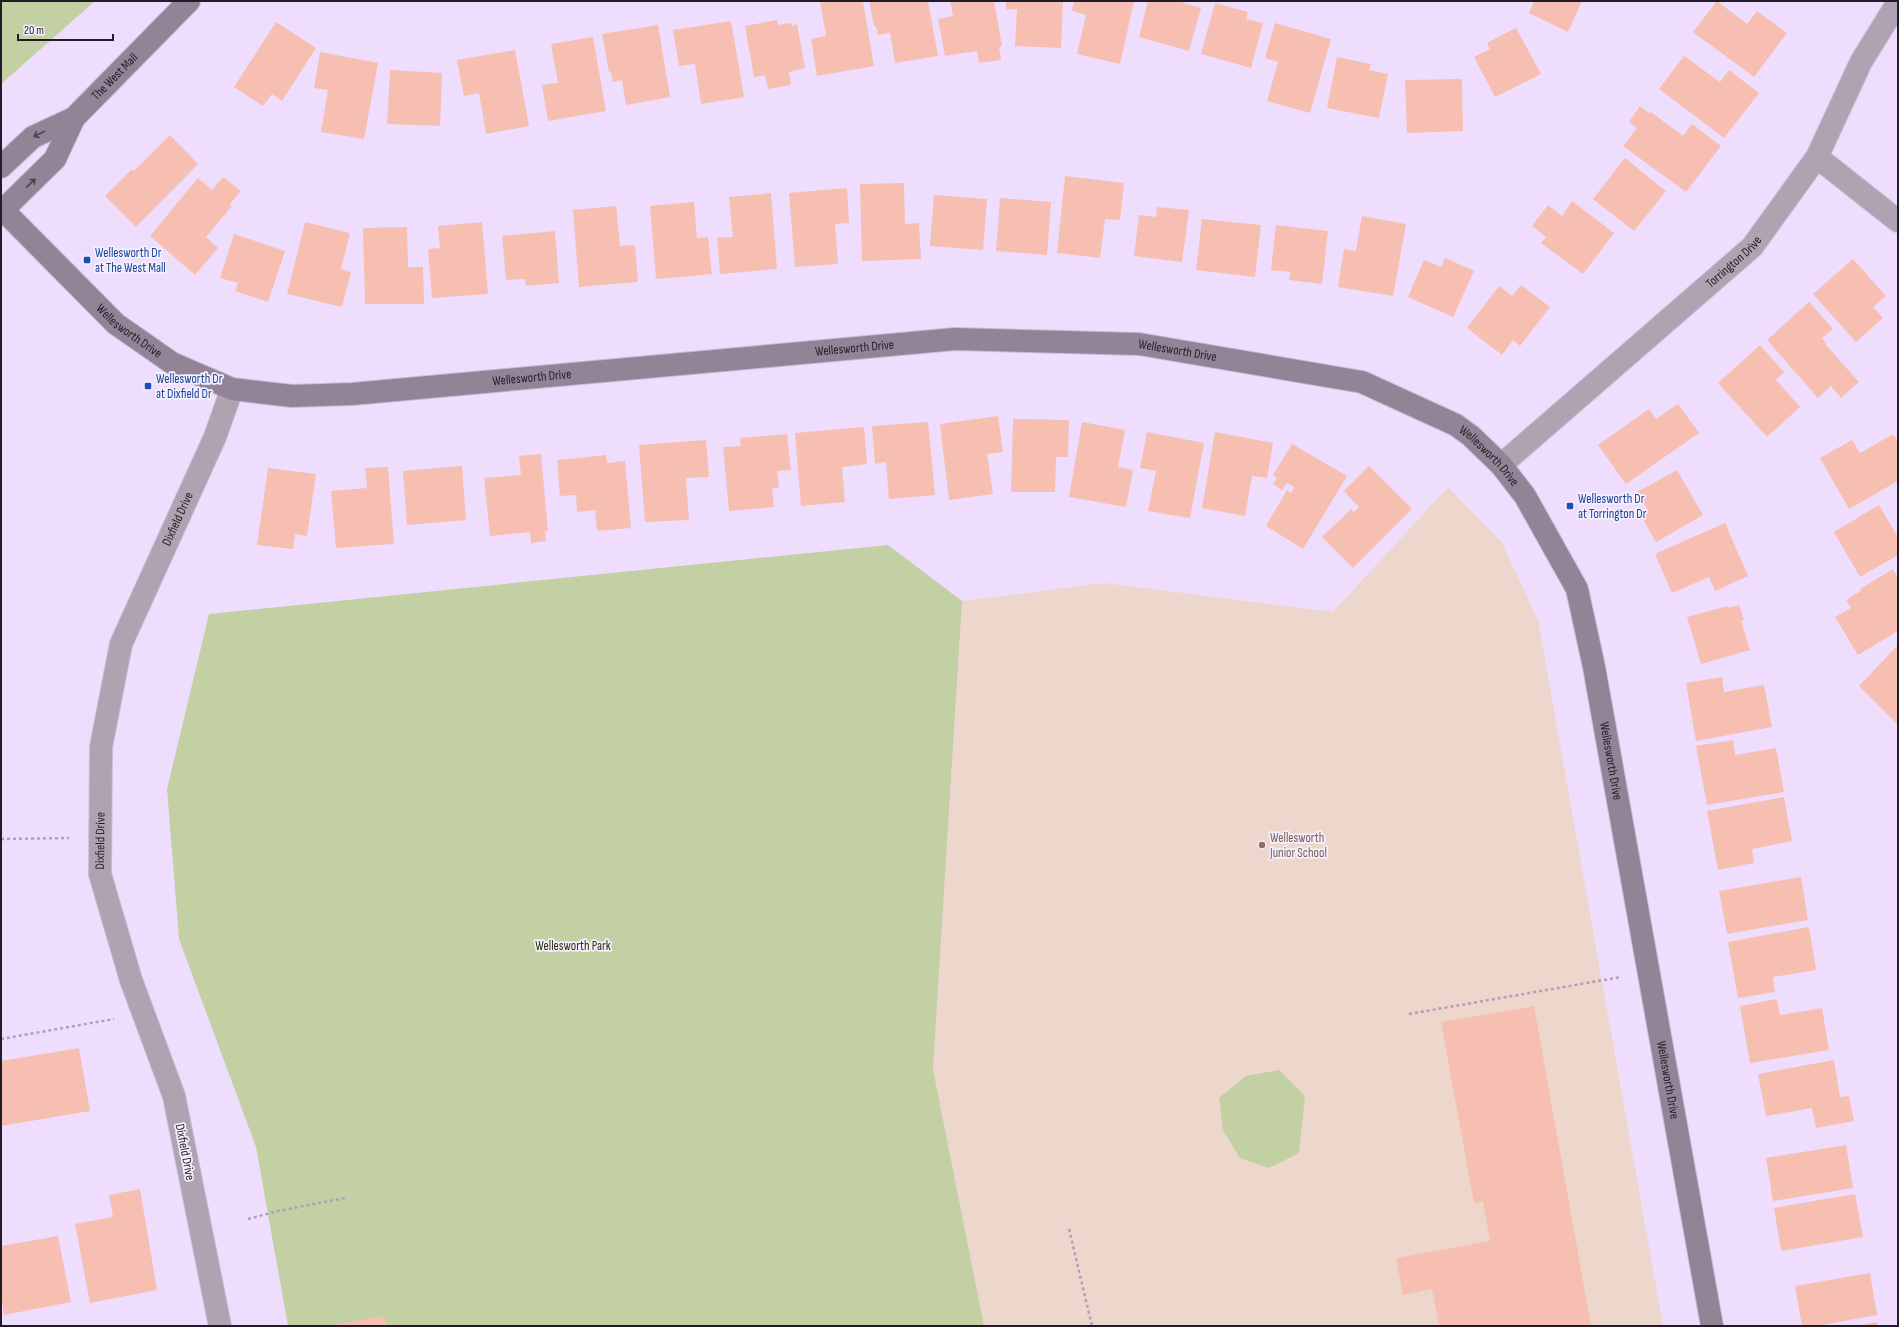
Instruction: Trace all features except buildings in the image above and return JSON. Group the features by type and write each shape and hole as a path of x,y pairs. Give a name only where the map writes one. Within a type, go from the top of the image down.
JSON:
{"street":[{"name":"The West Mall","path":"2,210 55,159 74,118 189,1"},
{"name":"Torrington Drive","path":"1501,465 1752,247 1817,157 1861,62 1898,2"},
{"name":"The West Mall","path":"1,167 33,137 74,118"},
{"path":"1817,157 1898,222"},
{"name":"Wellesworth Drive","path":"2,210 116,324 172,363 232,389 292,396 352,394 955,339 1139,344 1362,382 1456,425 1471,436 1501,465 1525,496 1578,589 1594,667 1712,1326"},
{"name":"Dixfield Drive","path":"220,1326 174,1096 131,980 100,874 101,747 121,644 215,437 232,389"}],"path":[{"path":"1,839 69,838"},
{"path":"1409,1014 1626,976"},
{"path":"1,1039 114,1019"},
{"path":"248,1219 278,1211 345,1198"},
{"path":"1069,1229 1092,1326"}],"shaded area":[{"name":"Wellesworth Junior School","path":"1448,487 1502,543 1538,620 1663,1326 984,1326 933,1069 962,601 1104,583 1333,612"}],"green space":[{"path":"1,1 95,1 1,84"},
{"name":"Wellesworth Park","path":"888,545 962,601 933,1069 984,1326 288,1326 256,1147 179,939 167,789 209,614"},
{"path":"1279,1070 1305,1096 1299,1153 1269,1168 1240,1158 1223,1130 1219,1098 1246,1076"}],"place":[{"name":"Wellesworth Dr at The West Mall","path":"87,260"},
{"name":"Wellesworth Dr at Dixfield Dr","path":"148,386"},
{"name":"Wellesworth Dr at Torrington Dr","path":"1570,506"},
{"name":"Wellesworth Junior School","path":"1262,845"}]}
